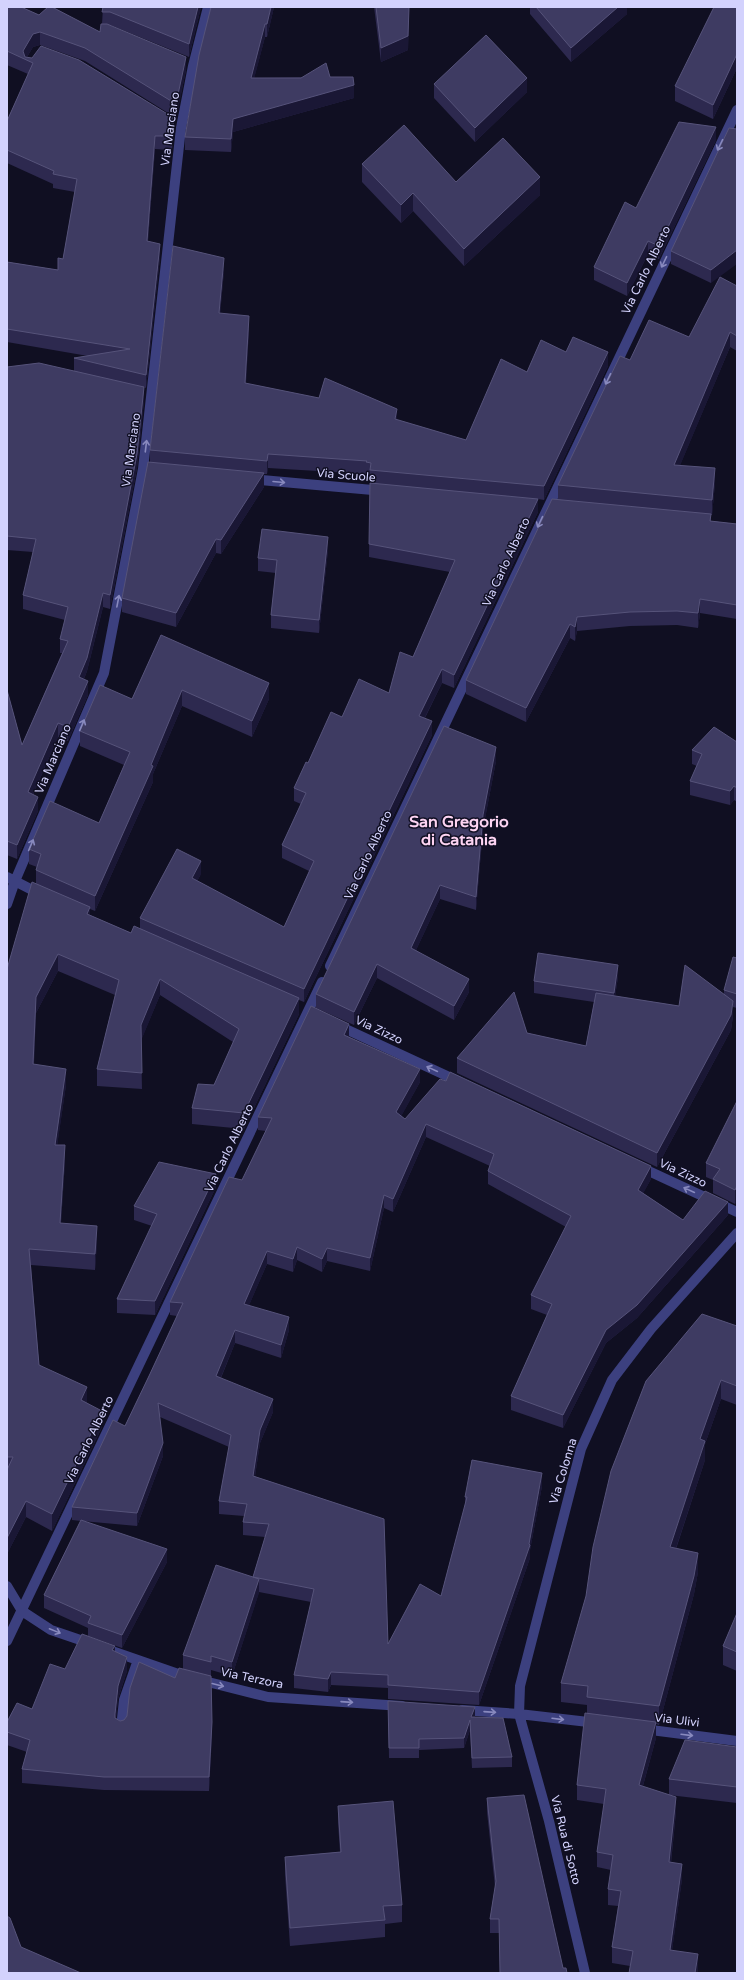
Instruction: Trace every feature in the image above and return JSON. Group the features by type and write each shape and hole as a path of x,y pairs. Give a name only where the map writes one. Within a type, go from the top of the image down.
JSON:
{"street":[{"name":"Via Marciano","path":"7,904 11,879 104,673 147,469 181,128 193,66 208,7"},
{"name":"Via Carlo Alberto","path":"7,1641 308,1011 543,506 737,110"},
{"name":"Via Scuole","path":"238,478 398,493"},
{"path":"543,506 562,508"},
{"path":"11,879 49,898"},
{"name":"Via Zizzo","path":"330,1021 473,1088"},
{"name":"Via Zizzo","path":"630,1162 737,1212"},
{"name":"Via Colonna","path":"520,1714 520,1686 542,1596 581,1449 596,1414 612,1380 651,1329 737,1233"},
{"name":"Via Terzora","path":"7,1586 22,1611 51,1630 184,1676 268,1697 414,1707"},
{"path":"121,1728 124,1700 138,1660"},
{"path":"454,1709 520,1714 608,1725"},
{"name":"Via Rua di Sotto","path":"520,1714 549,1821 584,1973"},
{"name":"Via Ulivi","path":"631,1728 737,1741"}],"building":[{"path":"7,7 21,7 39,15 48,7 52,7 100,32 101,24 107,24 186,57 176,104 85,48 40,32 33,34 23,51 25,57 32,58 41,46 79,60 174,118 172,136 155,136 147,241 160,244 146,375 74,358 130,349 7,329 7,262 58,270 58,258 63,259 77,179 53,174 54,171 7,150 7,121 33,63 7,51"},
{"path":"103,7 198,7 189,44 110,12 102,12"},
{"path":"211,7 271,7 251,78 301,78 326,63 330,77 353,77 354,85 233,119 231,139 185,137 199,55"},
{"path":"376,7 409,7 408,36 381,48"},
{"path":"536,7 618,7 571,48"},
{"path":"714,7 737,7 737,54 713,105 675,86"},
{"path":"486,35 527,78 475,128 434,84"},
{"path":"679,122 716,127 659,246 648,241 627,283 594,267 625,202 636,208"},
{"path":"404,125 456,182 503,138 540,177 464,249 413,193 401,205 362,164"},
{"path":"729,128 737,129 737,250 711,270 671,251"},
{"path":"173,246 224,258 219,313 249,316 245,383 319,398 325,378 397,409 395,419 466,440 501,359 527,372 541,340 566,352 573,337 608,352 544,486 370,470 371,463 366,462 367,461 268,454 267,461 150,450"},
{"path":"720,277 737,286 737,336 730,332 674,465 715,468 712,500 558,485 620,356 630,360 649,320 689,337"},
{"path":"39,363 144,387 137,454 110,595 103,593 87,658 79,677 88,681 68,727 58,723 28,792 38,797 17,845 7,841 7,690 22,745 68,641 60,639 68,607 23,595 36,539 7,536 7,367"},
{"path":"148,462 264,473 221,540 216,539 176,613 122,598"},
{"path":"370,483 538,499 454,675 442,669 419,716 432,721 304,989 140,918 177,849 201,861 192,878 284,927 314,861 282,845 306,793 294,788 306,762 308,763 331,712 342,717 359,679 389,693 400,652 413,657 455,560 369,544"},
{"path":"552,499 711,514 710,521 737,524 737,605 700,599 698,613 677,611 630,612 577,617 575,627 570,624 526,708 466,680"},
{"path":"262,529 328,537 319,620 271,615 277,560 258,558"},
{"path":"161,635 269,683 252,721 182,690 151,765 153,766 95,896 36,870 41,854 29,849 50,801 99,823 130,752 80,731 100,685 132,699"},
{"path":"444,726 496,747 483,815 476,897 440,885 411,948 469,979 454,1006 377,964 354,1012 316,994"},
{"path":"714,727 737,742 737,788 734,786 730,791 690,781 702,754 692,750"},
{"path":"32,882 90,907 87,914 131,933 134,926 299,998 244,1113 192,1108 198,1084 214,1085 239,1029 160,979 141,1025 142,1073 97,1069 119,980 58,954 36,997 33,1064 66,1069 55,1145 65,1145 60,1223 97,1226 95,1254 29,1249 39,1365 87,1387 81,1400 102,1411 52,1514 26,1501 7,1538 7,1470 13,1457 7,1457 7,969"},
{"path":"538,953 618,965 614,993 534,981"},
{"path":"733,957 737,958 737,994 724,990"},
{"path":"685,965 733,1001 731,1015 657,1153 457,1058 514,992 527,1033 586,1046 596,993 679,1006"},
{"path":"311,1006 349,1024 344,1035 420,1069 396,1112 405,1119 440,1079 446,1081 450,1072 651,1166 638,1190 683,1220 705,1191 728,1202 637,1305 606,1330 563,1415 511,1396 552,1304 531,1295 571,1216 488,1171 494,1154 426,1124 393,1199 384,1195 370,1258 327,1248 322,1259 297,1247 293,1259 267,1251 244,1304 289,1317 281,1345 235,1330 216,1376 273,1399 260,1430 253,1476 384,1519 388,1644 420,1584 441,1596 467,1497 465,1497 472,1460 542,1473 530,1545 479,1692 388,1685 388,1675 331,1672 328,1679 294,1675 314,1589 253,1577 269,1524 243,1522 247,1504 219,1501 231,1435 158,1403 163,1443 137,1513 72,1507 113,1420 125,1426 149,1376 183,1303 170,1302 229,1177 242,1180 272,1118 258,1117"},
{"path":"737,1101 737,1186 735,1190 713,1179 720,1169 706,1163"},
{"path":"159,1162 216,1174 155,1301 117,1299 157,1214 134,1206"},
{"path":"702,1314 737,1326 737,1386 721,1380 700,1439 705,1441 670,1547 698,1553 694,1576 659,1706 587,1697 588,1686 561,1683 586,1596 593,1547 611,1471 646,1381"},
{"path":"81,1520 167,1549 122,1635 88,1623 91,1616 44,1595"},
{"path":"216,1565 259,1579 232,1662 211,1656 211,1662 183,1655"},
{"path":"737,1613 737,1652 723,1646"},
{"path":"82,1634 115,1646 112,1650 127,1657 118,1686 115,1718 120,1721 124,1720 127,1716 130,1688 139,1662 175,1678 179,1668 211,1676 212,1722 209,1777 104,1777 22,1769 30,1740 7,1732 7,1722 17,1703 32,1709 50,1664 65,1669"},
{"path":"388,1701 475,1707 471,1717 503,1718 512,1757 472,1758 470,1720 464,1738 419,1739 419,1748 389,1748"},
{"path":"585,1713 656,1722 639,1785 676,1797 669,1862 682,1864 670,1950 698,1954 695,1973 629,1973 633,1951 612,1947 621,1891 608,1889 613,1855 597,1852 606,1789 577,1785"},
{"path":"685,1740 737,1747 737,1787 669,1779"},
{"path":"524,1795 563,1968 566,1968 567,1973 500,1973 499,1919 490,1919 496,1881 487,1798"},
{"path":"393,1801 402,1905 383,1906 385,1920 290,1928 285,1857 341,1852 338,1806"},
{"path":"7,1916 10,1918 21,1947 81,1973 7,1973"}],"district":[{"name":"San Gregorio di Catania","path":"459,830"}]}
